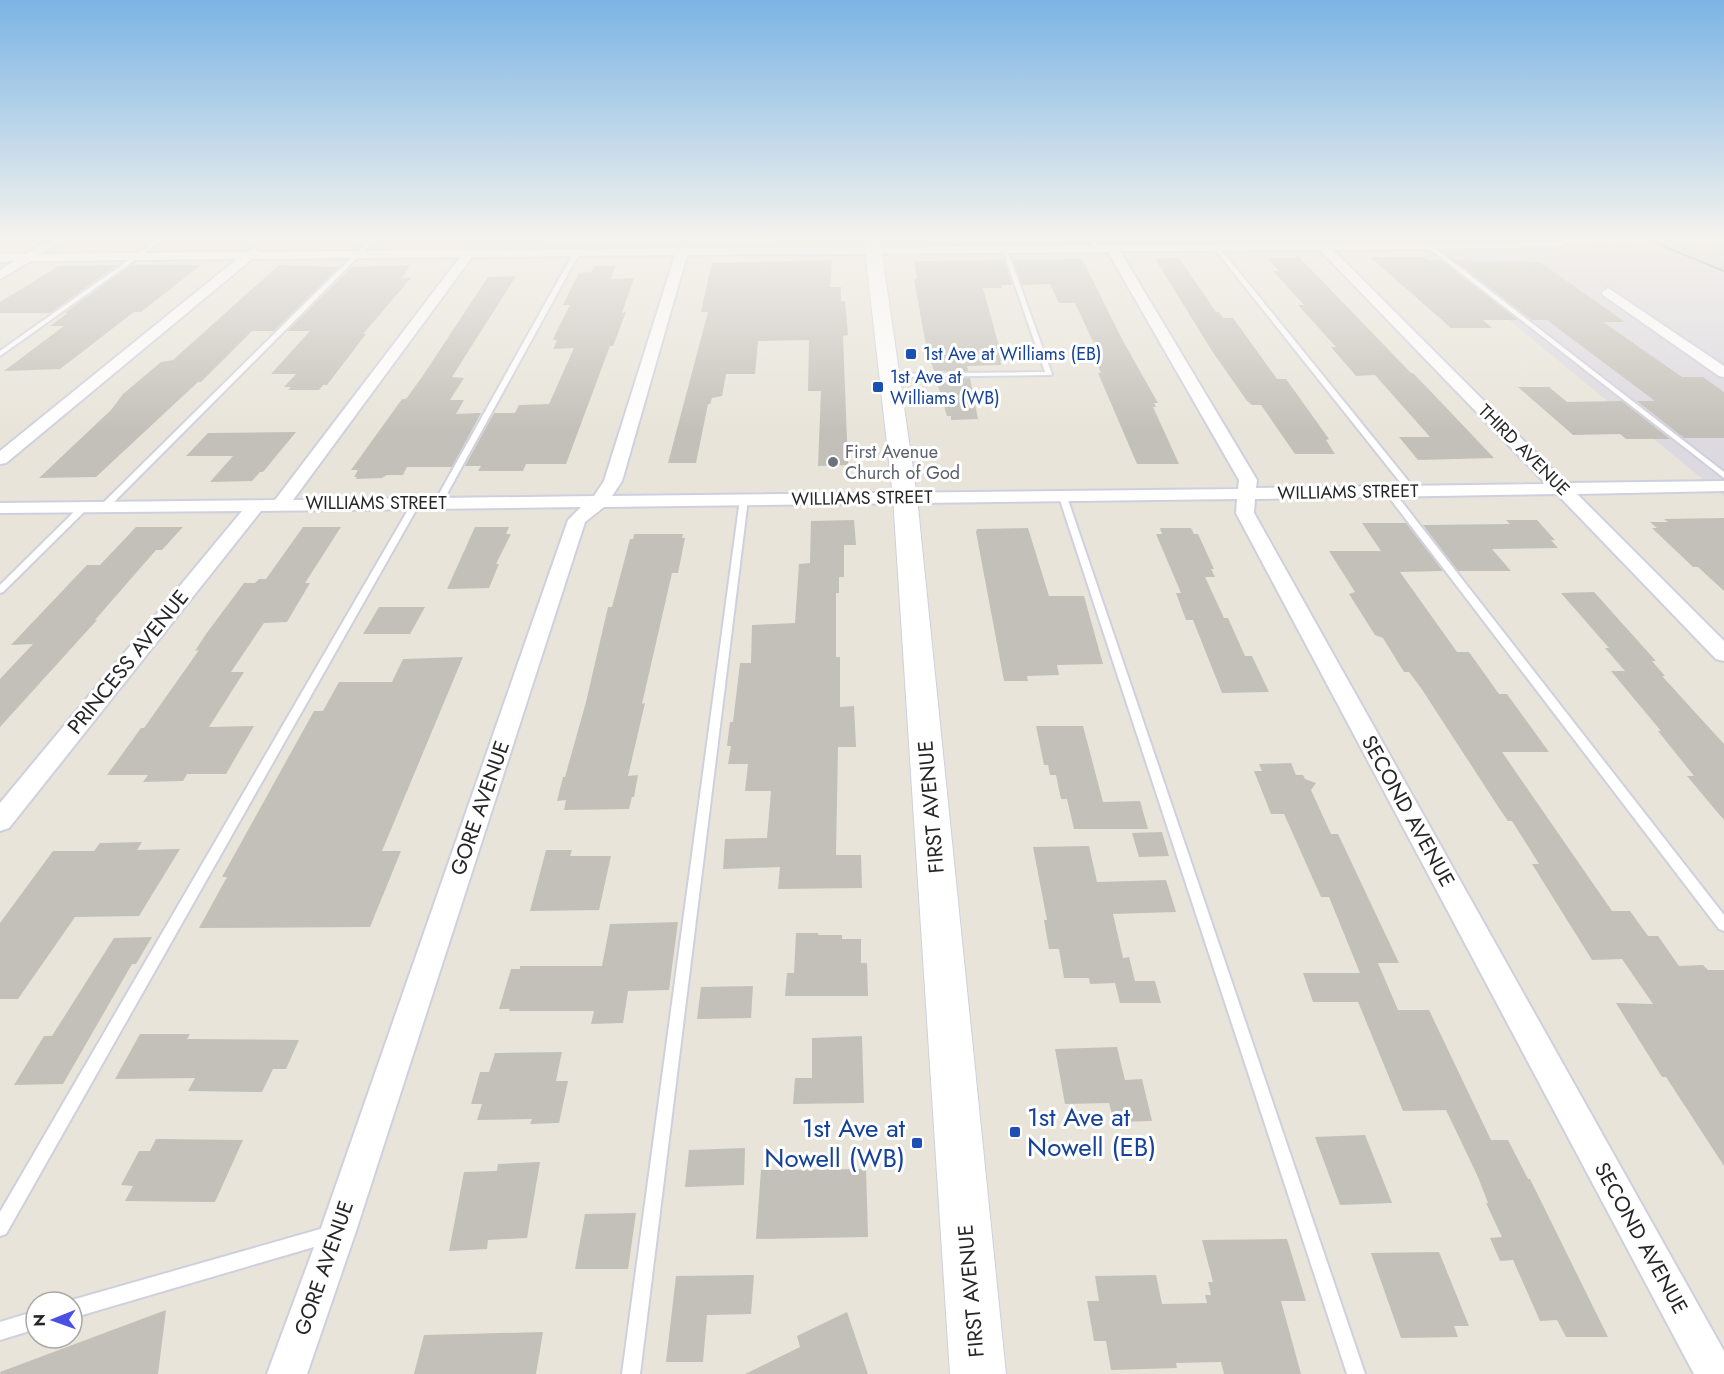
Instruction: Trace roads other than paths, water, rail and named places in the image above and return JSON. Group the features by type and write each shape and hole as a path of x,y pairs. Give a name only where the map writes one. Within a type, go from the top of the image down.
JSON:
{"street":[{"path":"0,459 190,304"},
{"path":"281,504 431,304"},
{"name":"GORE AVENUE","path":"287,1374 338,1232 577,520 600,501 613,481 667,304"},
{"name":"FIRST AVENUE","path":"881,304 905,497 978,1374"},
{"name":"SECOND AVENUE","path":"1137,304 1248,480 1245,513 1715,1374"},
{"name":"THIRD AVENUE","path":"1385,304 1724,654"},
{"path":"1625,304 1724,373"},
{"name":"WILLIAMS STREET","path":"0,508 1064,497 1722,485"},
{"name":"PRINCESS AVENUE","path":"0,820 257,504"}],"lane":[{"path":"0,354 70,304"},
{"path":"104,507 309,304"},
{"path":"438,503 548,304"},
{"path":"890,376 1049,374 1024,304"},
{"path":"1262,304 1412,490"},
{"path":"1500,304 1722,485"},
{"path":"1388,490 1724,925"},
{"path":"1064,497 1356,1374"},
{"path":"631,1374 744,499"},
{"path":"0,1228 416,503"},
{"path":"0,590 83,507"},
{"path":"84,1306 338,1232"},
{"path":"0,1330 24,1323"}],"place":[{"name":"1st Ave at Williams (EB)","path":"911,354"},
{"name":"1st Ave at Williams (WB)","path":"878,387"},
{"name":"First Avenue Church of God","path":"833,462"},
{"name":"1st Ave at Nowell (EB)","path":"1015,1132"},
{"name":"1st Ave at Nowell (WB)","path":"917,1143"}]}
